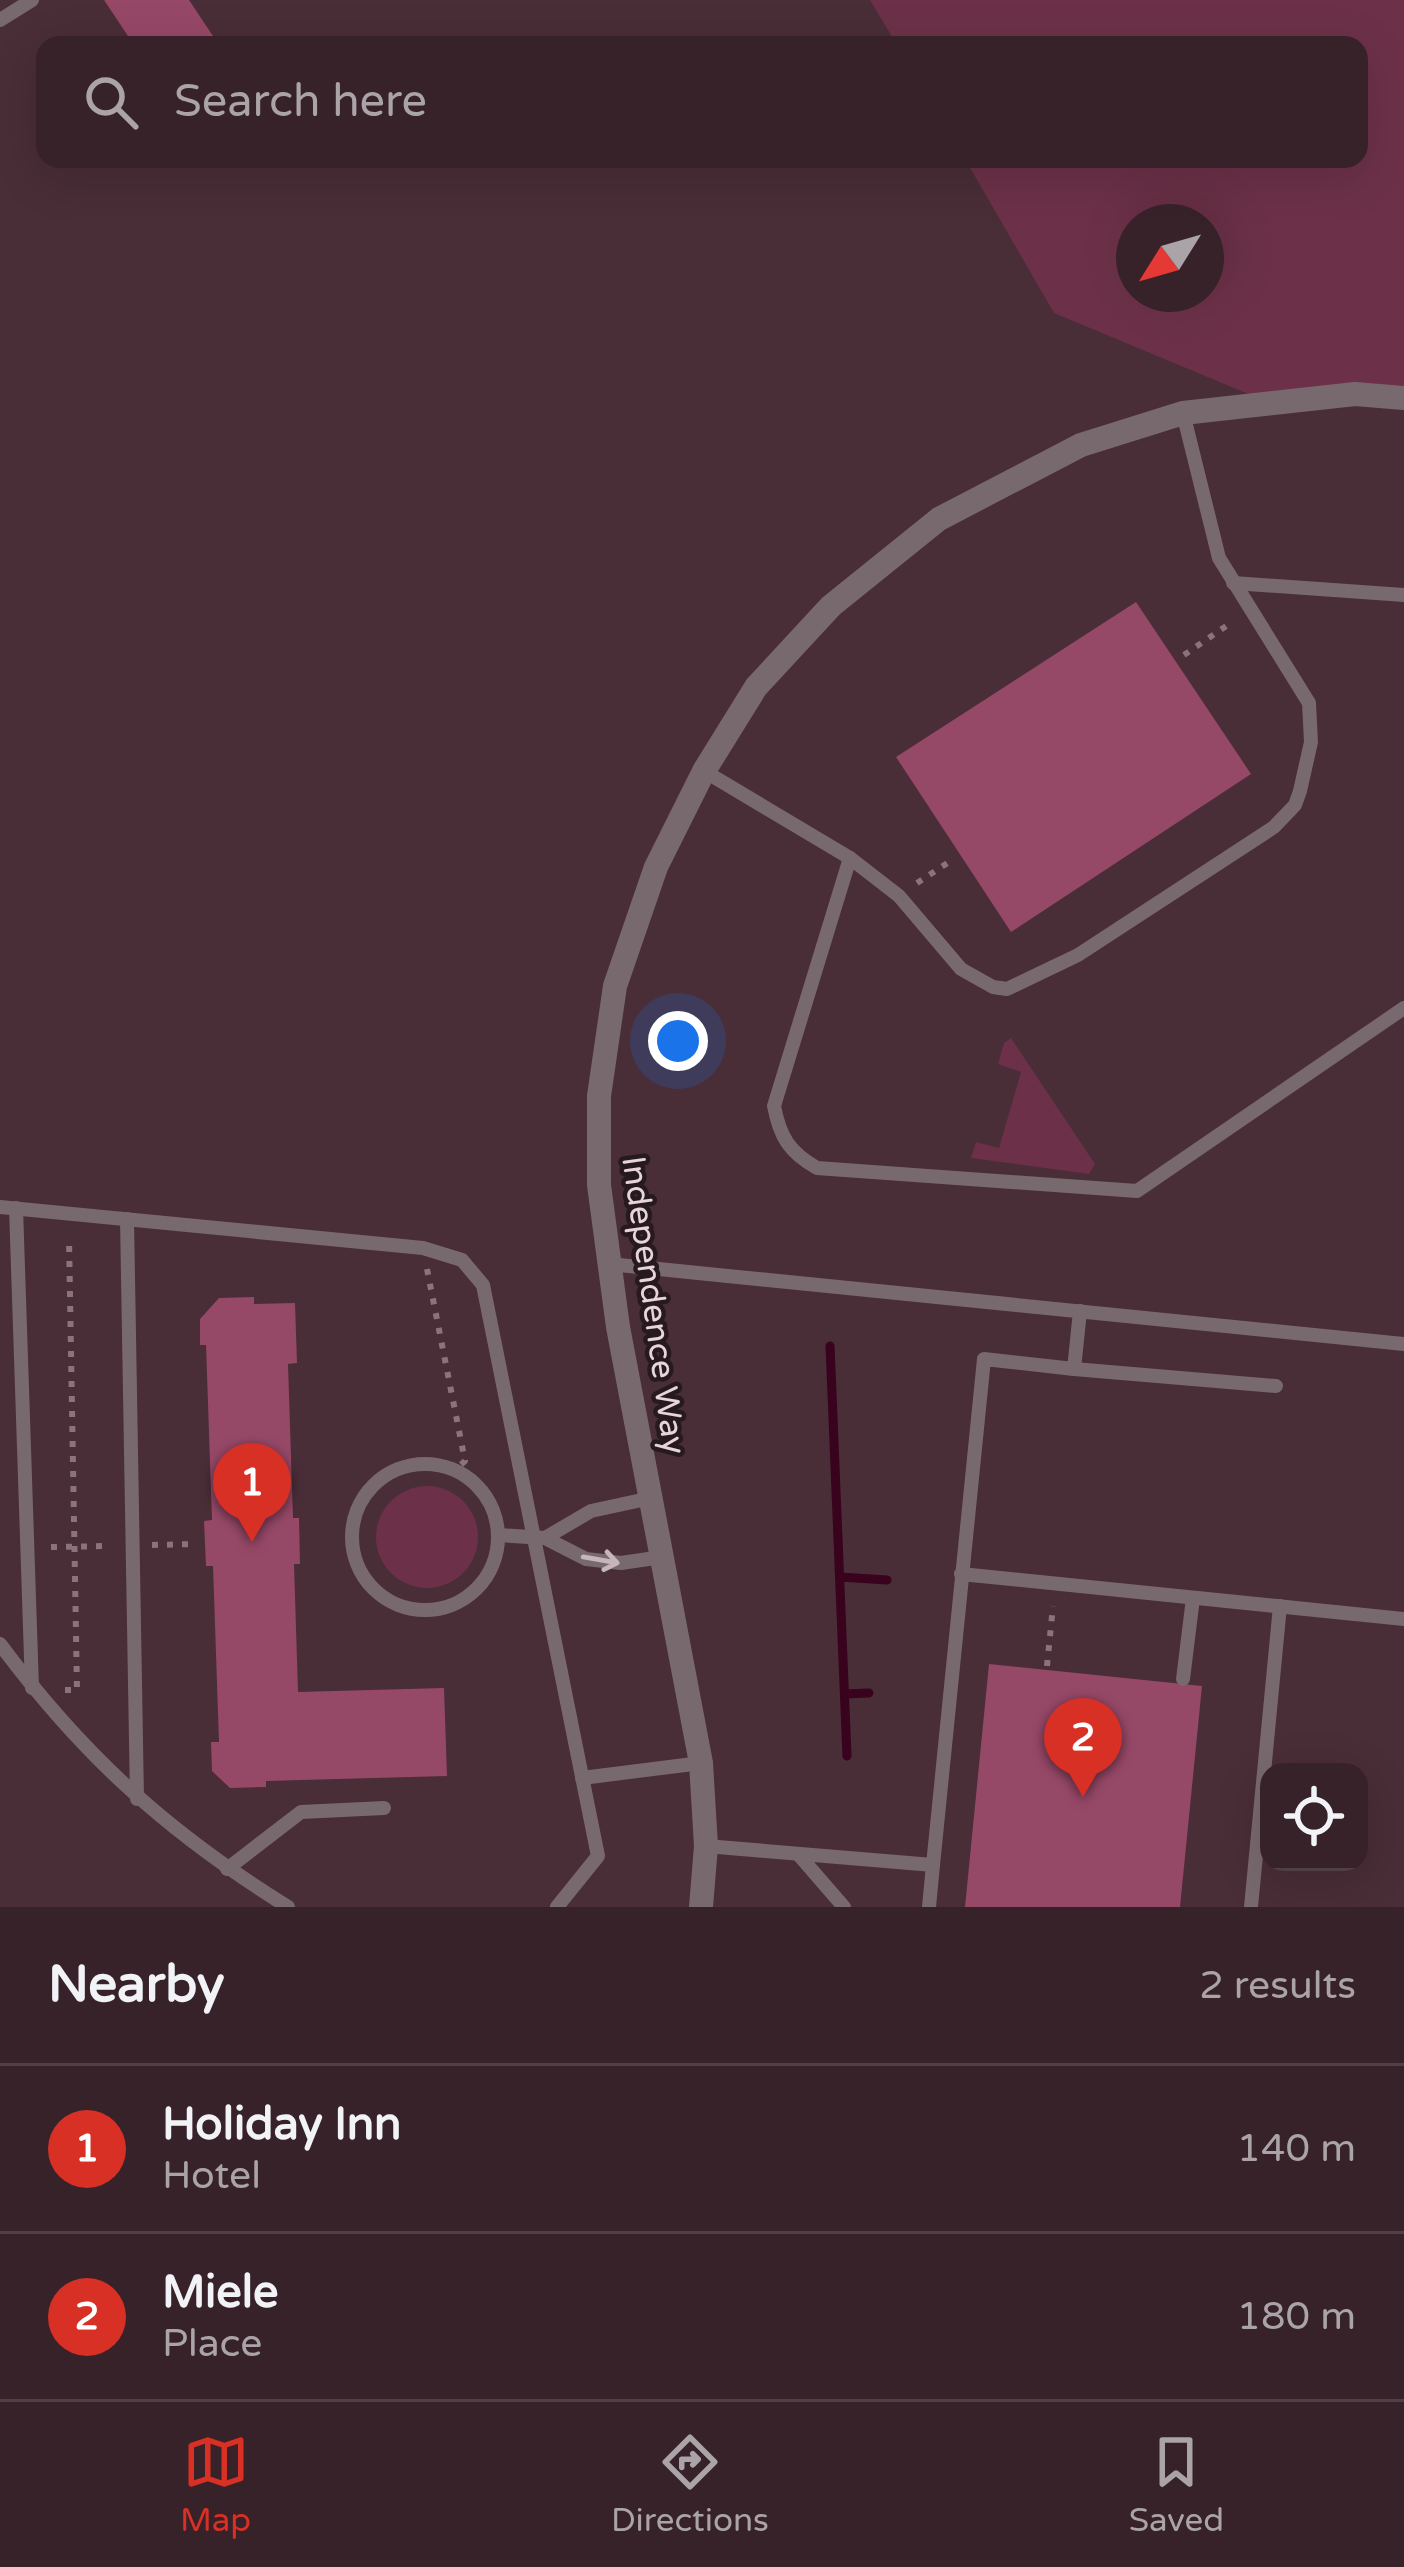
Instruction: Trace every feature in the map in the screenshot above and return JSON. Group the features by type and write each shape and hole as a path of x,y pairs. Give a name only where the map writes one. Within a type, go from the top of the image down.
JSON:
{"street":[{"name":"Independence Way","path":"700,1907 706,1846 701,1763 650,1498 598,1186 599,1096 615,986 656,867 704,771 756,687 831,606 939,519 1081,445 1183,413 1355,394 1404,398"}],"lane":[{"path":"0,20 32,0"},
{"path":"704,771 850,858 899,896 961,969 993,987 1007,989 1078,955 1274,827 1295,805 1300,791 1312,742 1309,703 1219,558 1183,413"},
{"path":"1233,583 1404,595"},
{"path":"850,858 774,1106 779,1134 795,1155 817,1168 1137,1191 1404,1009"},
{"path":"32,1688 8,1208 423,1248 462,1260 483,1285 539,1537 598,1856 556,1907"},
{"path":"128,1219 137,1799"},
{"path":"609,1264 1404,1344"},
{"path":"1074,1369 1080,1311"},
{"path":"929,1907 984,1359 1276,1386"},
{"path":"429,1463 455,1470 478,1486 493,1508 498,1535 494,1562 481,1586 460,1603 434,1611 407,1609 382,1598 363,1579 352,1553 352,1526 360,1501 378,1480 402,1467 429,1463"},
{"path":"539,1537 591,1510 650,1498"},
{"path":"498,1535 539,1537 586,1559 621,1563 662,1557"},
{"path":"961,1574 1404,1619"},
{"path":"1183,1679 1193,1598"},
{"path":"1251,1907 1280,1606"},
{"path":"0,1644 82,1746 137,1799 227,1869 288,1907"},
{"path":"582,1778 701,1763"},
{"path":"227,1869 301,1812 384,1808"},
{"path":"706,1846 933,1865"},
{"path":"798,1854 844,1907"}],"path":[{"path":"1184,655 1250,610"},
{"path":"899,896 952,860"},
{"path":"32,1688 76,1690 69,1238"},
{"path":"423,1248 465,1461 455,1470"},
{"path":"28,1548 197,1544"},
{"path":"1047,1666 1053,1606"}],"shaded area":[{"path":"870,0 1404,0 1404,406 1258,398 1054,313 970,168 1368,168 1368,36 892,36"},
{"path":"1011,1038 1095,1164 1089,1174 971,1158 976,1142 999,1148 1021,1072 998,1064 1004,1043"},
{"path":"427,1486 446,1490 463,1501 474,1518 478,1537 474,1556 463,1573 446,1584 427,1588 408,1584 391,1573 380,1556 376,1537 380,1518 391,1501 408,1490"}],"building":[{"path":"104,0 189,0 213,36 128,36"},
{"path":"1136,602 1251,774 1011,932 896,757"},
{"path":"254,1297 254,1304 295,1303 297,1363 288,1364 293,1518 299,1518 300,1564 294,1564 298,1692 444,1688 447,1776 266,1781 266,1787 230,1788 212,1771 211,1742 219,1742 213,1566 206,1566 204,1521 212,1520 206,1345 200,1345 200,1319 219,1298"},
{"path":"989,1664 1202,1686 1180,1907 965,1907"}],"waterway":[{"path":"830,1346 847,1756"},
{"path":"840,1577 887,1580"},
{"path":"845,1694 869,1693"}],"place":[{"name":"Holiday Inn","path":"252,1542"},
{"name":"Miele","path":"1083,1797"}]}
